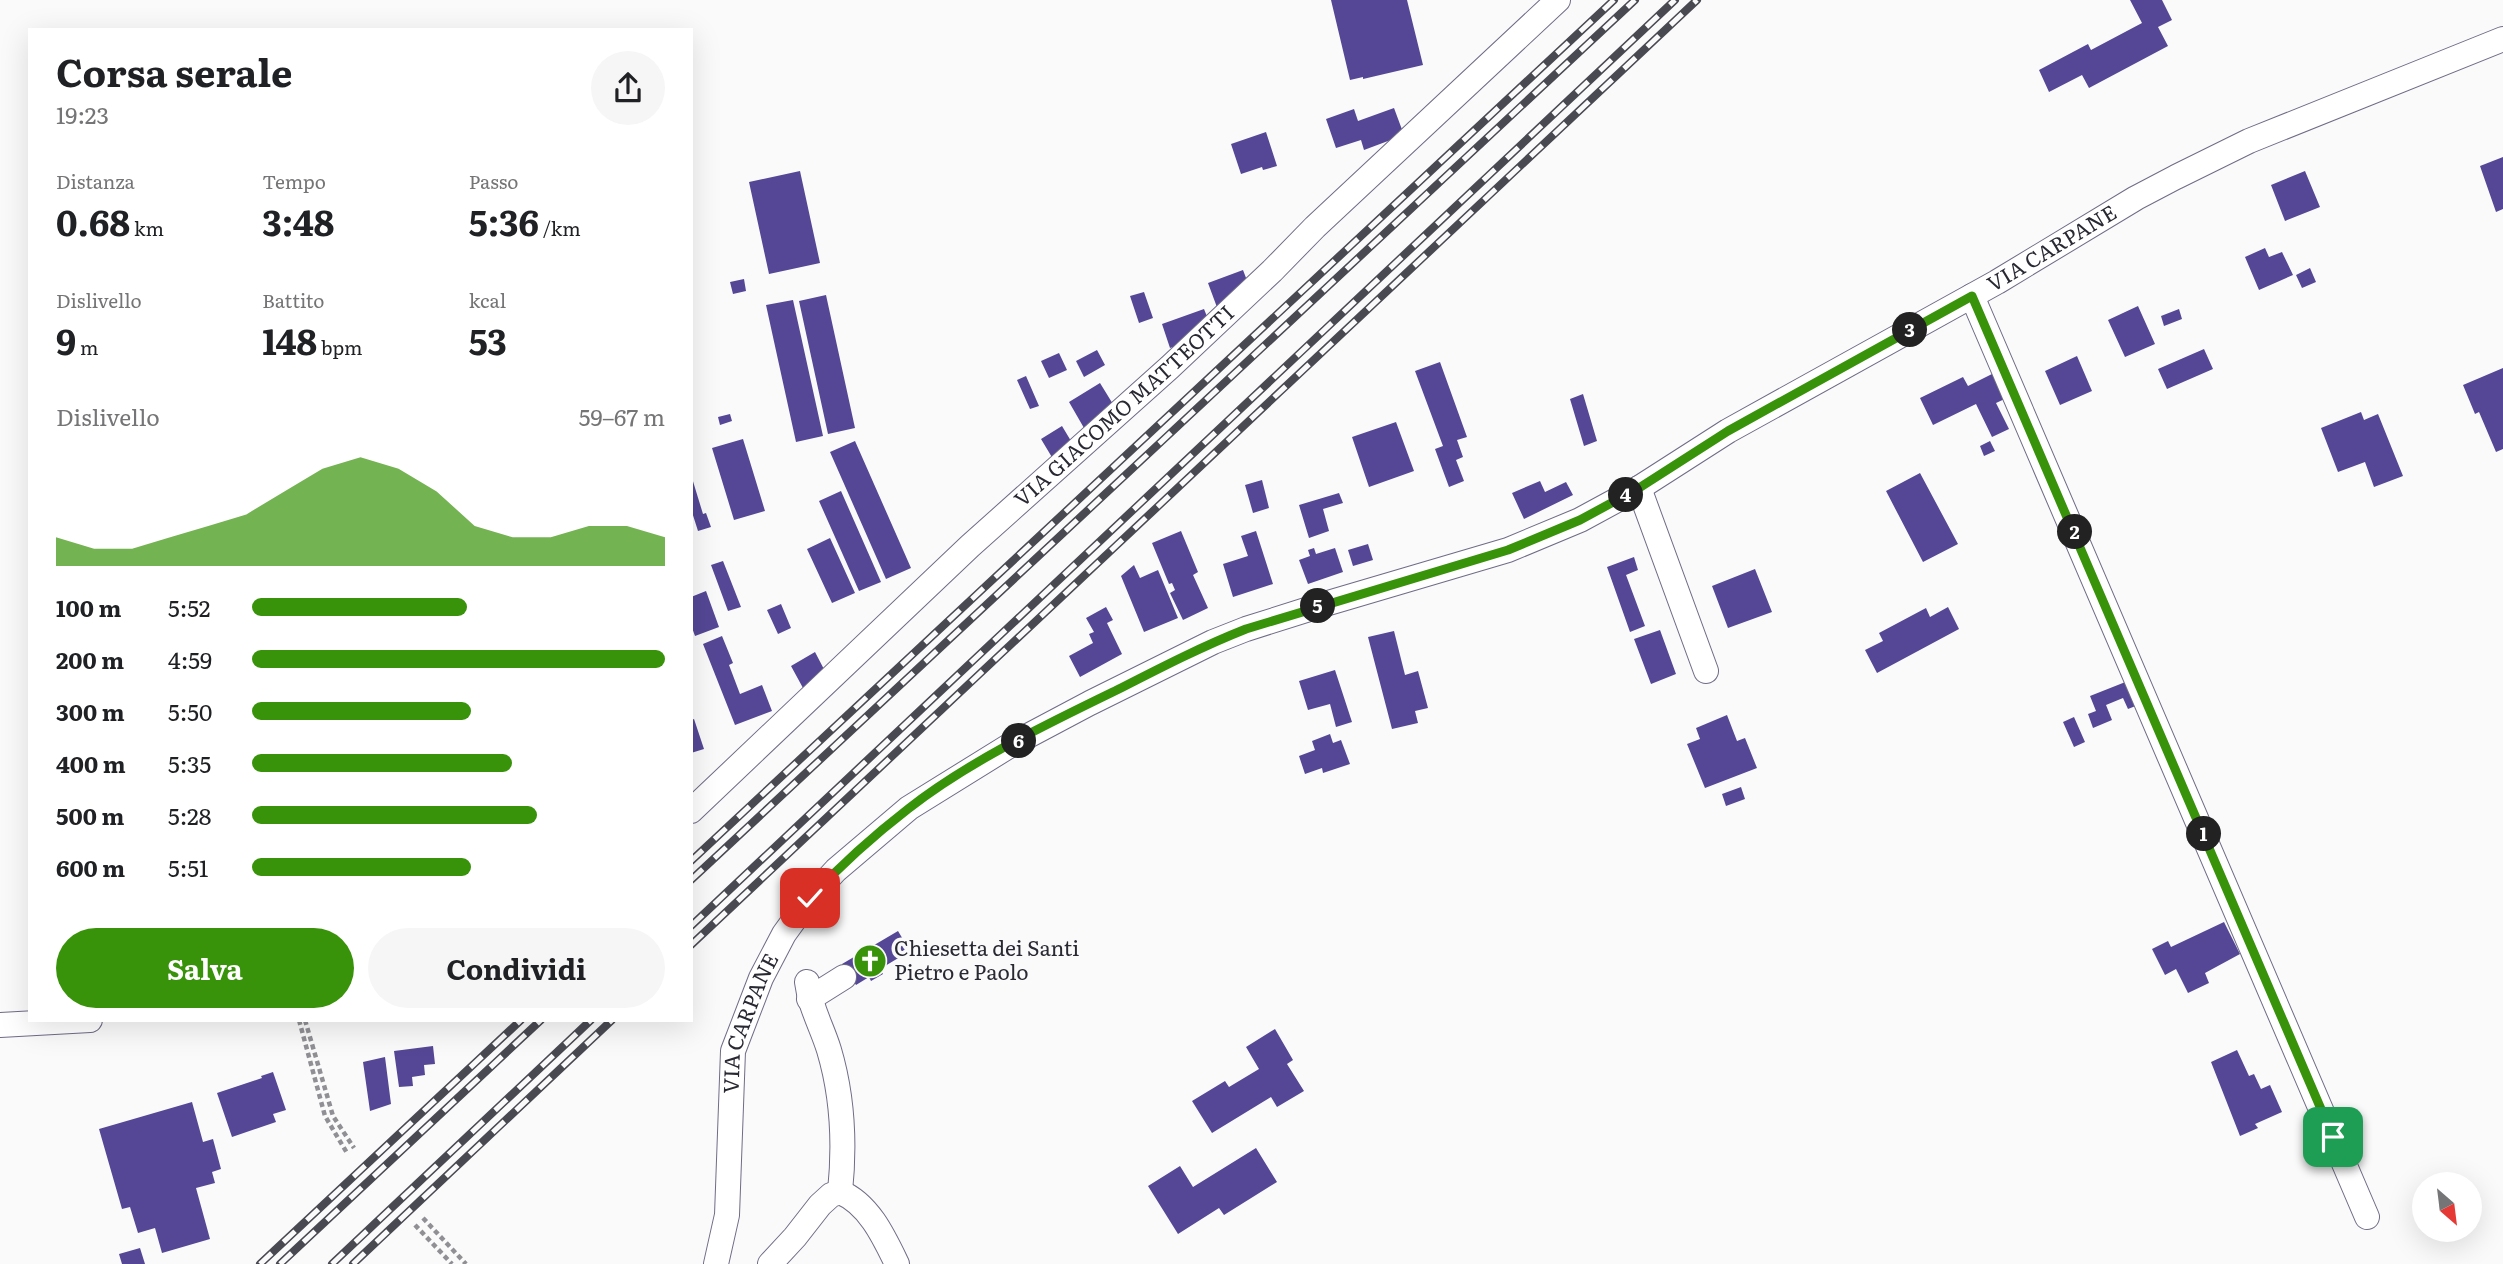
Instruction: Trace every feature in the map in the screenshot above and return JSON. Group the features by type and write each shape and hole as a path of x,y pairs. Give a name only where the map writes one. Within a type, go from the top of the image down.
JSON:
{"street":[{"name":"VIA GIACOMO MATTEOTTI","path":"693,809 970,546 1160,376 1558,0"},
{"name":"VIA CARPANE","path":"716,1264 727,1215 733,1051 761,978 783,934 810,898 836,870 909,808 1021,740 1213,642 1325,604 1508,550 1580,520 1639,488 1728,431 1972,296 2136,198 2214,157 2355,97 2503,39"},
{"path":"1972,296 2367,1217"},
{"path":"1639,488 1706,671"},
{"path":"840,1192 844,1155 842,1106 829,1050 808,991 844,977"},
{"path":"0,1026 60,1022"},
{"path":"770,1264 820,1205 831,1195 840,1192 849,1196 871,1218 882,1233 897,1264"}],"path":[{"path":"300,1022 326,1116 347,1153"},
{"path":"307,1022 333,1116 354,1148"},
{"path":"423,1218 466,1264"},
{"path":"415,1225 452,1264"}],"building":[{"path":"1331,0 1407,0 1423,65 1350,80"},
{"path":"2130,0 2162,0 2172,20 2158,27 2168,46 2089,88 2082,75 2049,92 2039,70 2088,44 2091,50 2142,23"},
{"path":"1394,108 1404,135 1364,150 1361,140 1336,148 1326,119 1354,109 1358,121"},
{"path":"1266,132 1277,166 1263,170 1262,167 1241,174 1231,144"},
{"path":"2503,157 2503,209 2496,212 2480,166"},
{"path":"800,171 820,263 769,274 749,182"},
{"path":"2305,171 2320,207 2285,221 2271,185"},
{"path":"2265,248 2269,257 2282,252 2293,275 2259,290 2245,257"},
{"path":"2310,268 2316,282 2302,288 2296,275"},
{"path":"1243,270 1251,291 1218,310 1208,283"},
{"path":"744,279 746,291 733,294 730,282"},
{"path":"1144,292 1153,318 1139,323 1130,296"},
{"path":"826,295 855,428 828,434 799,301"},
{"path":"793,300 823,436 796,442 766,305"},
{"path":"2138,306 2155,344 2125,357 2108,320"},
{"path":"1204,309 1210,324 1200,338 1170,348 1162,324"},
{"path":"2179,309 2182,319 2164,326 2161,316"},
{"path":"2204,349 2213,369 2167,389 2158,369"},
{"path":"1097,350 1105,365 1084,377 1076,361"},
{"path":"1059,353 1067,370 1049,378 1041,361"},
{"path":"2077,356 2092,391 2060,405 2045,371"},
{"path":"1440,362 1467,437 1457,440 1463,457 1456,460 1464,481 1449,487 1435,449 1443,446 1415,371"},
{"path":"2503,368 2503,449 2496,452 2479,412 2475,414 2463,385"},
{"path":"1996,372 2009,397 1996,403 2009,429 1992,437 1976,404 1933,425 1920,398 1963,377 1968,386"},
{"path":"1026,376 1039,406 1030,409 1017,380"},
{"path":"1100,383 1116,409 1084,428 1069,402"},
{"path":"1583,394 1597,441 1584,446 1570,399"},
{"path":"2361,412 2364,420 2378,414 2403,476 2374,487 2365,462 2338,472 2321,428"},
{"path":"730,414 732,421 720,425 718,417"},
{"path":"1396,422 1414,471 1369,487 1352,437"},
{"path":"1062,426 1074,446 1053,459 1041,439"},
{"path":"743,439 765,511 734,520 712,448"},
{"path":"855,441 911,568 886,579 830,452"},
{"path":"1990,441 1995,451 1984,456 1980,446"},
{"path":"1920,473 1958,544 1923,562 1886,491"},
{"path":"1262,480 1269,508 1253,513 1245,485"},
{"path":"693,481 703,514 706,513 711,527 698,531 693,515"},
{"path":"1540,481 1545,492 1566,482 1573,495 1524,519 1512,493"},
{"path":"841,491 881,582 859,591 819,501"},
{"path":"1339,493 1343,503 1323,509 1329,531 1309,538 1299,505"},
{"path":"1181,531 1198,572 1193,575 1208,608 1183,620 1170,593 1175,590 1172,583 1169,584 1152,543"},
{"path":"1256,531 1273,584 1233,597 1223,564 1248,556 1241,536"},
{"path":"830,538 855,593 832,603 807,549"},
{"path":"1368,544 1373,560 1353,566 1348,550"},
{"path":"1314,548 1316,554 1335,548 1343,572 1308,584 1299,560 1310,556 1308,550"},
{"path":"1634,557 1638,570 1626,575 1645,626 1630,632 1607,567"},
{"path":"723,561 741,607 728,611 711,565"},
{"path":"1134,565 1140,578 1158,570 1178,618 1144,632 1121,576"},
{"path":"1755,569 1772,612 1728,628 1712,586"},
{"path":"706,591 719,627 695,636 693,596"},
{"path":"781,604 791,628 778,634 767,610"},
{"path":"1106,607 1113,620 1107,623 1122,654 1080,677 1069,656 1093,643 1089,634 1094,632 1086,618"},
{"path":"1948,607 1959,629 1877,673 1865,650 1883,641 1879,633 1926,608 1930,617"},
{"path":"1660,630 1676,674 1651,684 1634,639"},
{"path":"1394,631 1405,675 1418,671 1428,708 1415,711 1418,723 1392,729 1368,637"},
{"path":"722,636 733,663 729,665 740,694 762,685 772,711 735,725 703,644"},
{"path":"815,652 827,675 803,688 791,666"},
{"path":"1335,670 1352,722 1336,727 1330,704 1308,710 1299,681"},
{"path":"2133,679 2143,703 2128,709 2123,698 2106,705 2112,720 2093,728 2088,714 2096,711 2090,696"},
{"path":"1727,715 1737,741 1745,738 1757,768 1705,788 1687,744 1700,739 1696,728"},
{"path":"2074,717 2085,742 2074,747 2063,722"},
{"path":"693,719 704,749 693,752"},
{"path":"1330,734 1333,743 1341,740 1350,764 1323,773 1322,768 1305,774 1299,756 1315,750 1312,741"},
{"path":"1741,787 1745,799 1726,806 1722,794"},
{"path":"2224,922 2240,954 2205,973 2209,983 2188,993 2176,969 2165,975 2152,949 2168,941 2171,947"},
{"name":"Chiesetta dei Santi Pietro e Paolo","path":"898,931 910,951 880,969 883,974 871,981 869,977 856,985 842,964"},
{"path":"1275,1029 1293,1060 1287,1064 1304,1091 1277,1107 1271,1097 1212,1133 1192,1101 1225,1081 1229,1087 1259,1069 1246,1047"},
{"path":"433,1046 435,1064 424,1065 425,1075 412,1077 413,1086 399,1087 394,1051"},
{"path":"2237,1050 2249,1076 2254,1074 2261,1089 2270,1085 2282,1112 2255,1124 2258,1128 2240,1136 2211,1062"},
{"path":"385,1057 391,1104 370,1111 363,1062"},
{"path":"273,1072 286,1110 273,1114 276,1122 232,1137 217,1093"},
{"path":"192,1102 203,1142 213,1139 221,1169 212,1172 215,1183 196,1188 210,1239 162,1253 155,1228 138,1233 130,1207 122,1209 99,1129"},
{"path":"1256,1148 1277,1182 1224,1215 1219,1208 1178,1234 1148,1186 1180,1166 1193,1187"},
{"path":"140,1248 145,1264 122,1264 119,1254"}],"railway":[{"path":"693,859 1614,0"},
{"path":"693,878 1635,0"},
{"path":"693,924 1675,0"},
{"path":"693,943 1697,0"},
{"path":"260,1264 519,1022"},
{"path":"280,1264 539,1022"},
{"path":"332,1264 589,1022"},
{"path":"353,1264 610,1022"}],"place":[{"name":"Chiesetta dei Santi Pietro e Paolo","path":"870,961"}],"route":[{"path":"810,898 836,870 909,808 978,764 1090,703 1213,642 1246,629 1508,550 1580,520 1639,488 1728,431 1972,296 2333,1137"}]}
